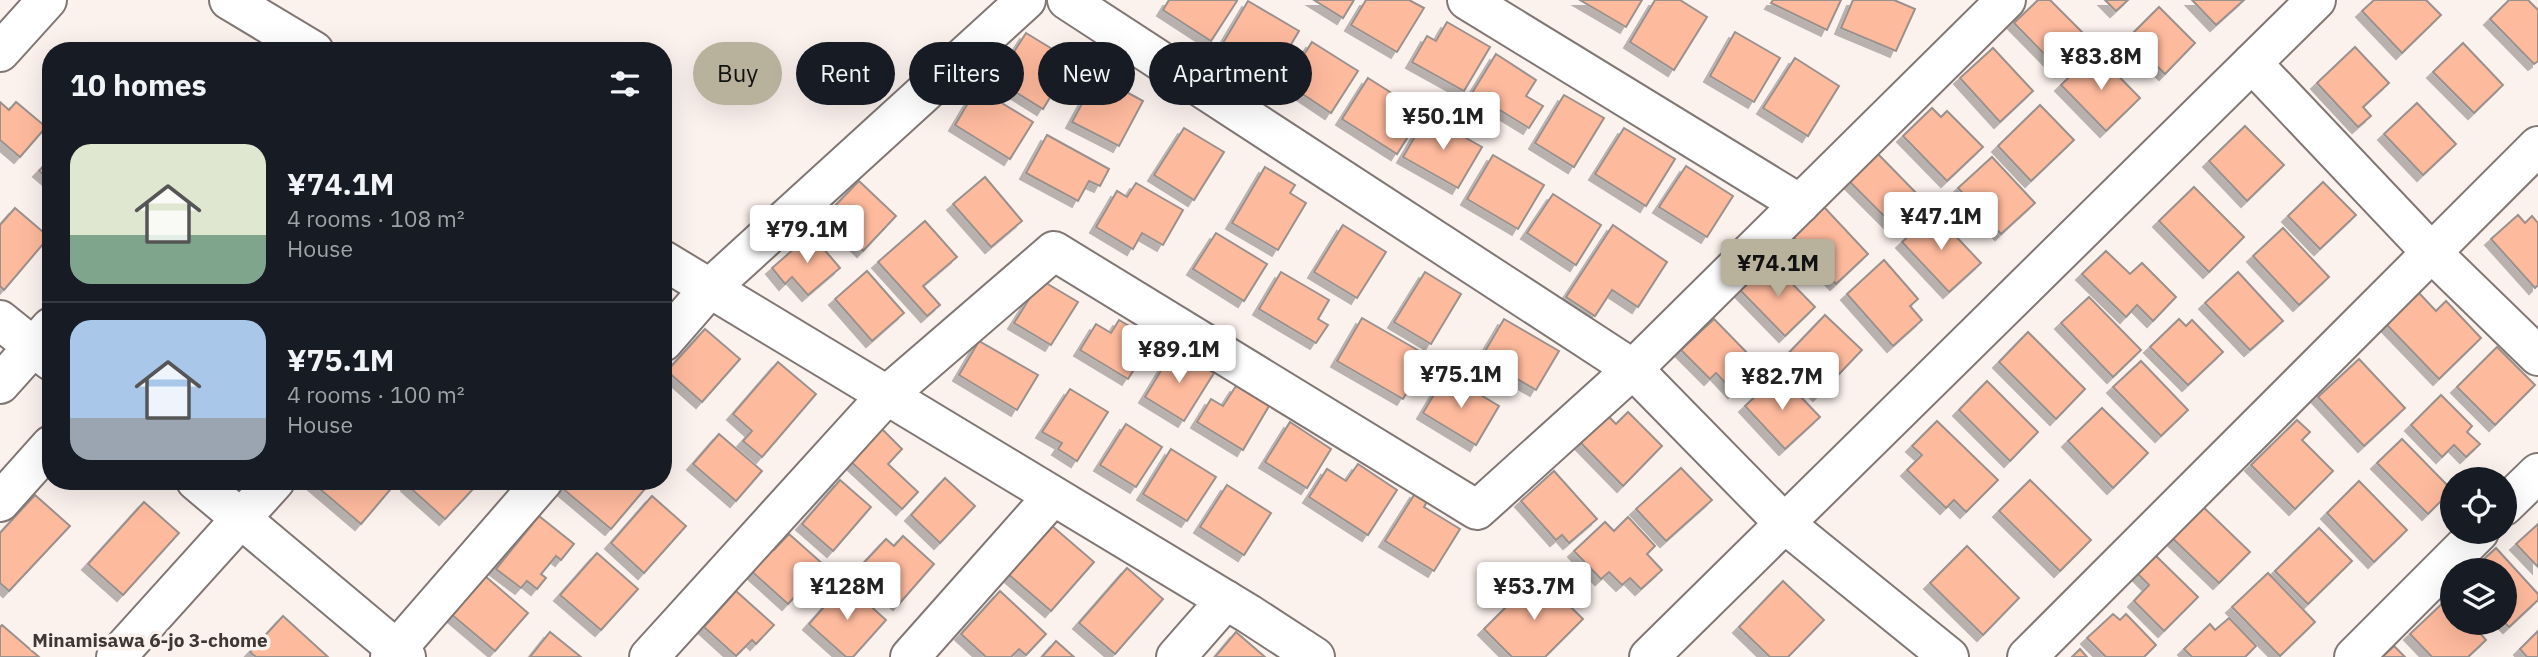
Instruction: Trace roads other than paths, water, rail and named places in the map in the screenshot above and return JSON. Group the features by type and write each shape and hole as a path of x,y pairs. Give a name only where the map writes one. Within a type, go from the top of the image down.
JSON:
{"street":[{"path":"0,52 47,0"},
{"path":"229,0 294,42"},
{"path":"672,332 710,288 1026,0"},
{"path":"1067,0 1633,369 1785,524 1949,657"},
{"path":"1467,0 1800,204"},
{"path":"1649,657 2316,0"},
{"path":"649,657 886,396 1054,251 1477,510 1633,369 1800,204 1989,4"},
{"path":"2252,63 2431,252 2538,356"},
{"path":"2028,657 2538,146"},
{"path":"672,265 1226,600 1315,657"},
{"path":"0,320 42,343"},
{"path":"0,384 42,348"},
{"path":"0,502 42,455"},
{"path":"2517,493 2538,473"},
{"path":"207,490 397,654 535,490"},
{"path":"116,657 267,490"},
{"path":"910,657 1053,496"},
{"path":"2354,657 2467,544"},
{"path":"1176,657 1226,600"}],"district":[{"name":"Minamisawa 6-jo 3-chome","path":"150,640"}]}
